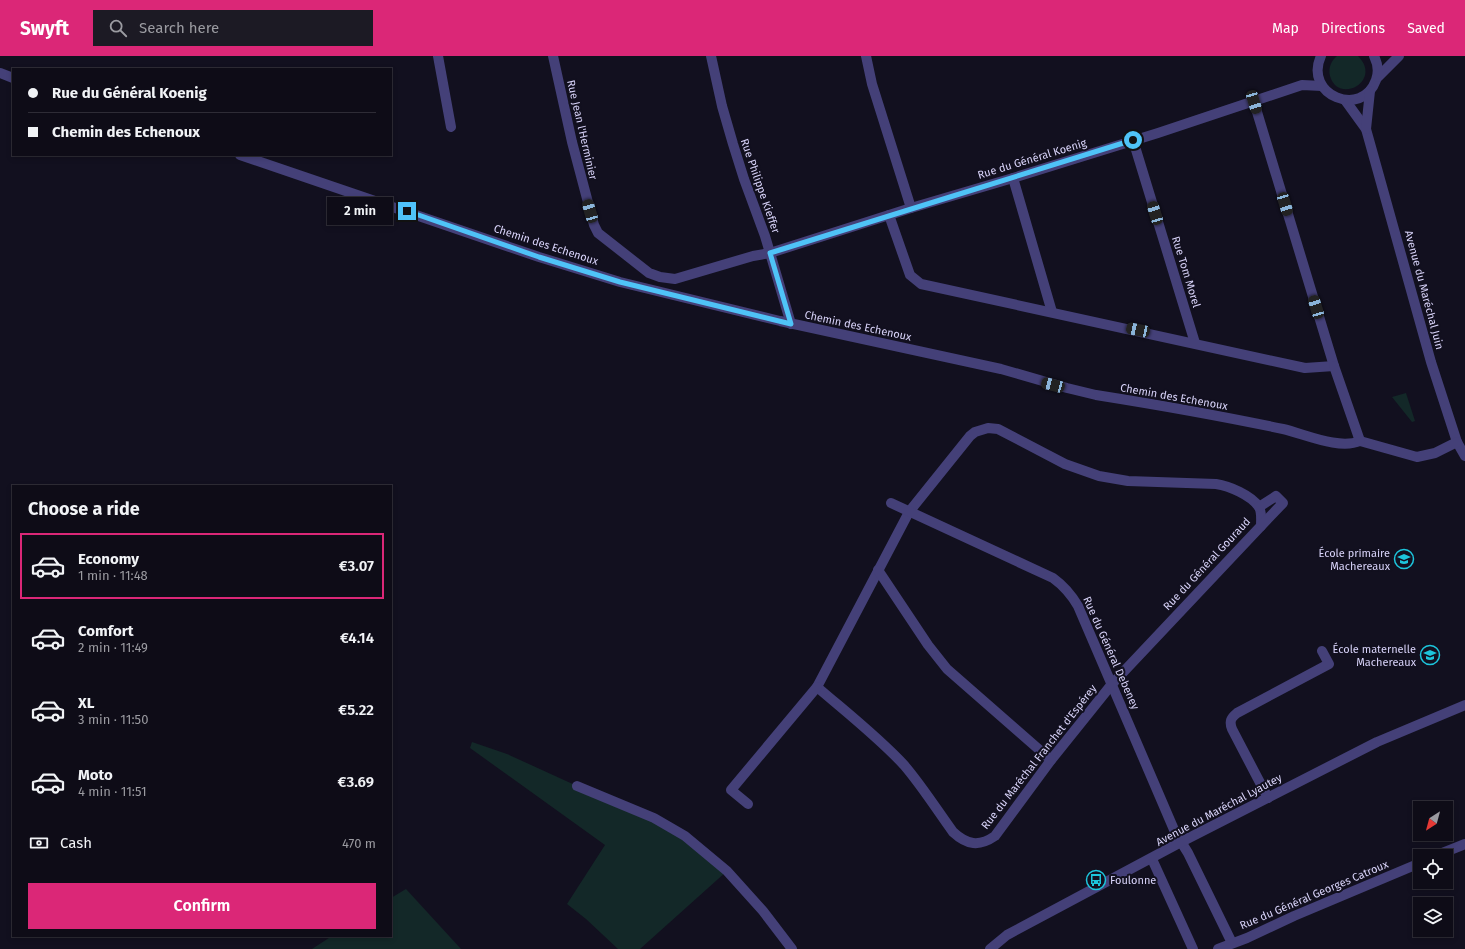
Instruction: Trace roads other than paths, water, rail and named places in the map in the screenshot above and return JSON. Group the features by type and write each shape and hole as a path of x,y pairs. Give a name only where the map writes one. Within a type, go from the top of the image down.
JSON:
{"street":[{"path":"438,56 451,127"},
{"name":"Rue Jean l'Herminier","path":"554,56 578,168 594,225 598,233 604,239 649,273 660,277 676,279 753,256 770,253"},
{"name":"Rue Philippe Kieffer","path":"711,56 722,106 733,144 765,236 791,324"},
{"path":"866,56 872,84 911,208"},
{"path":"1321,56 1318,69 1322,86 1328,93 1336,98 1345,100 1359,98 1370,91 1378,77 1399,56"},
{"path":"1374,56 1378,68 1378,77"},
{"name":"Rue du Général Koenig","path":"1302,85 1318,69"},
{"path":"0,73 12,78"},
{"name":"Rue du Général Koenig","path":"770,253 1254,102 1302,85 1322,86"},
{"name":"Avenue du Maréchal Juin","path":"1366,129 1370,91"},
{"name":"Avenue du Maréchal Juin","path":"1345,100 1366,129 1431,362 1458,442 1465,456"},
{"path":"1254,102 1334,366 1360,441"},
{"name":"Rue Tom Morel","path":"1133,140 1195,343"},
{"name":"Chemin des Echenoux","path":"243,156 539,257 620,282 791,324 1001,370 1096,395 1284,429 1338,443 1354,444 1360,441 1417,457 1435,453 1458,442"},
{"path":"1013,178 1052,312"},
{"path":"888,215 910,275 921,284 1305,368 1334,366"},
{"name":"Rue du Général Gouraud","path":"909,512 970,436 975,432 988,428 998,429 1065,464 1098,476 1128,481 1216,484 1227,486 1244,495 1259,507 1261,526 1112,684"},
{"path":"1259,507 1276,496 1283,503 1261,526"},
{"name":"Rue du Général Debeney","path":"891,504 1053,578 1064,586 1071,594 1078,606 1175,832 1182,842 1232,943"},
{"path":"748,804 731,790 817,687 909,512"},
{"path":"878,570 928,645 947,669 1051,760"},
{"path":"1268,798 1232,729 1230,723 1231,719 1237,713 1329,664 1322,651"},
{"name":"Rue du Maréchal Franchet d'Espérey","path":"817,687 903,764 953,832 960,839 968,843 980,843 988,841 995,836 1051,760 1112,684"},
{"name":"Avenue du Maréchal Lyautey","path":"990,949 1007,935 1182,842 1377,742 1465,705"},
{"path":"577,786 640,812 685,836 727,871 764,911 792,949"},
{"path":"1452,849 1465,844"},
{"path":"1152,859 1193,949"},
{"name":"Rue du Général Georges Catroux","path":"1218,949 1247,938 1294,916 1413,865"}],"place":[{"name":"École primaire Machereaux","path":"1404,559"},
{"name":"École maternelle Machereaux","path":"1430,655"},
{"name":"Foulonne","path":"1096,880"}]}
